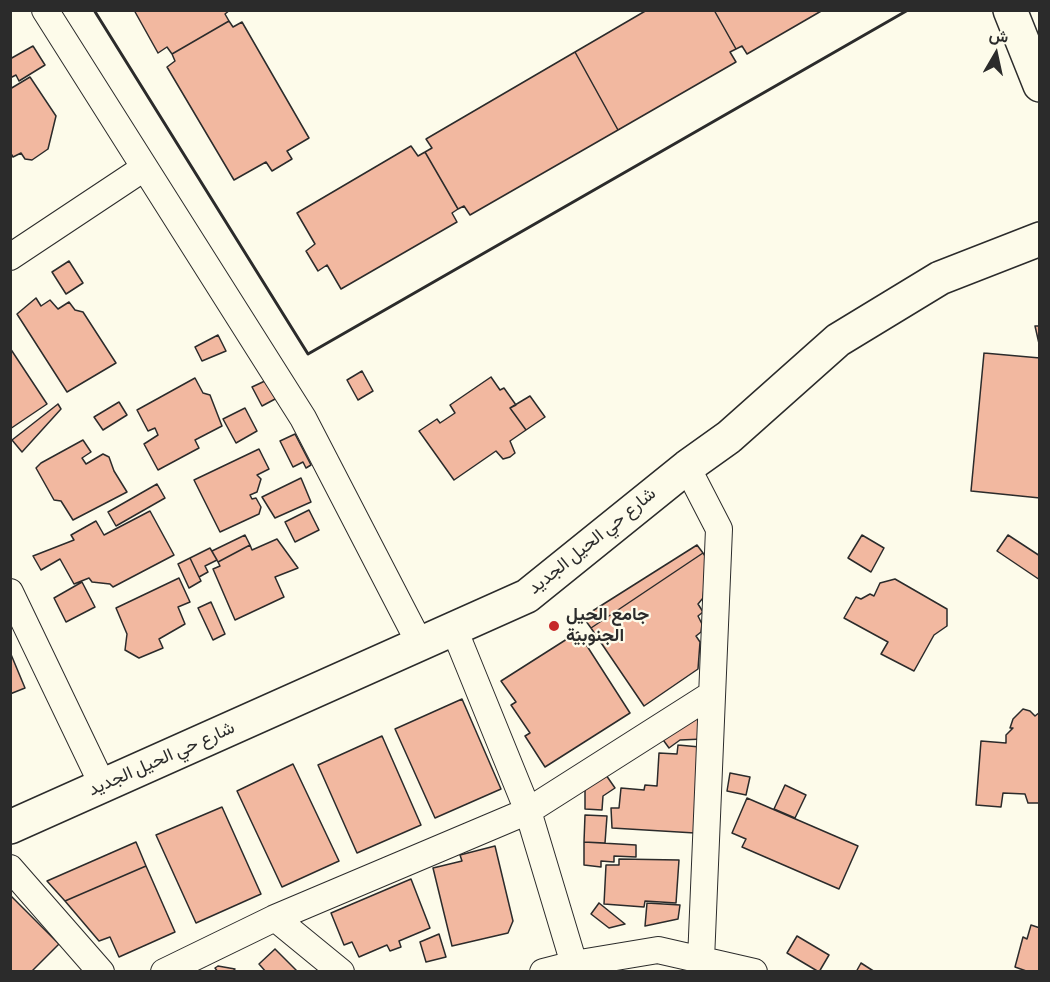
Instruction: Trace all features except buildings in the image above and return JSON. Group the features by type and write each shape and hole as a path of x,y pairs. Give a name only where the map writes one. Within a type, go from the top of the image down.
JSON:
{"street":[{"path":"45,10 303,418 420,644"},
{"path":"1010,10 1040,85"},
{"path":"10,257 144,168"},
{"name":"شارع حي الحيل الجديد","path":"10,827 526,596 687,467 729,437 838,340 940,278 1040,239"},
{"path":"687,467 719,529 701,960"},
{"path":"10,592 103,786"},
{"path":"454,629 528,811 574,963"},
{"path":"164,972 275,918 528,811 712,694"},
{"path":"10,868 101,972"},
{"path":"275,918 341,972"},
{"path":"543,972 574,963 657,950 754,972"}],"wall":[{"path":"94,10 308,354 908,10"}],"place":[{"name":"جامع الحيل الجنوبية","path":"554,626"}]}
